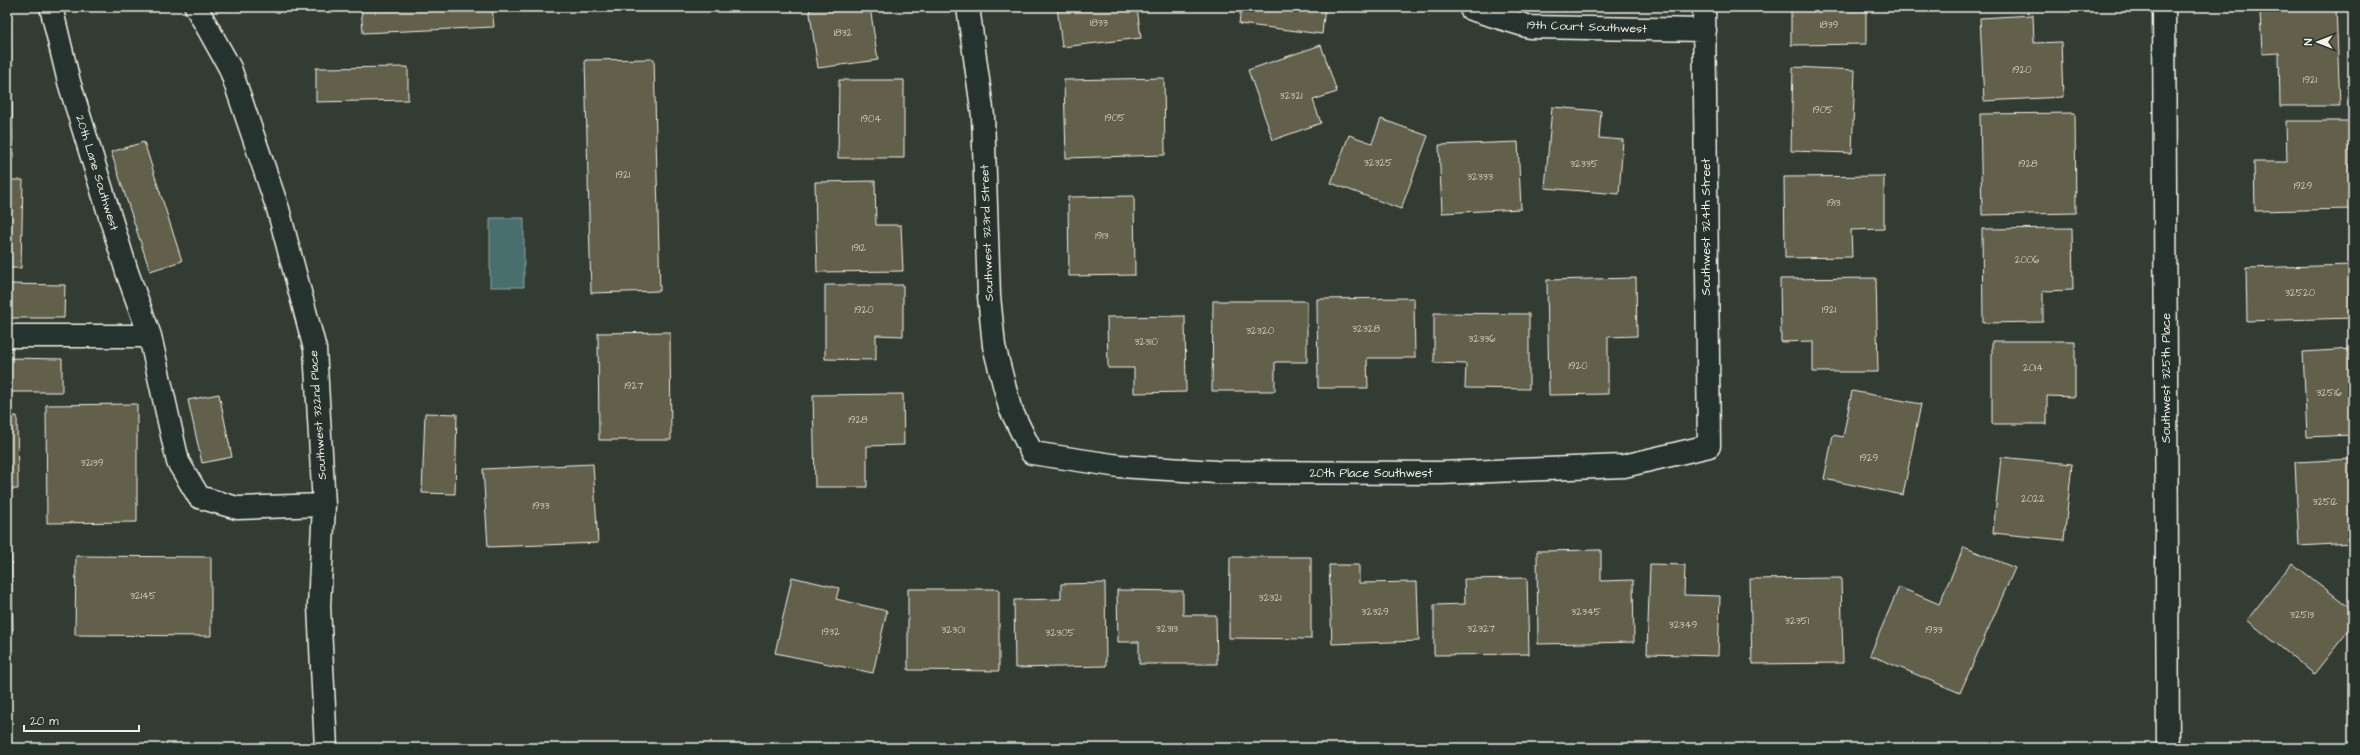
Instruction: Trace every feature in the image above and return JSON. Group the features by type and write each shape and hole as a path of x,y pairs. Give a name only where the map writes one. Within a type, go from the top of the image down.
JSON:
{"street":[{"name":"20th Lane Southwest","path":"51,7 69,82 127,272 150,336 178,462 199,497 237,508 324,505"},
{"name":"Southwest 322nd Place","path":"196,7 230,68 278,210 315,349 324,505 319,606 326,748"},
{"name":"Southwest 323rd Street","path":"968,7 983,116 989,296 994,346 1010,408 1032,453"},
{"name":"Southwest 324th Street","path":"1704,7 1709,446"},
{"name":"Southwest 325th Place","path":"2164,7 2168,748"},
{"name":"19th Court Southwest","path":"1471,9 1530,27 1704,30"},
{"path":"7,336 150,336"},
{"name":"20th Place Southwest","path":"1032,453 1119,466 1216,472 1440,473 1624,466 1709,446"}],"water":[{"path":"490,218 524,218 524,287 490,287"}],"building":[{"path":"361,7 492,7 494,27 363,33"},
{"path":"809,7 870,7 878,60 818,68"},
{"path":"1057,7 1137,7 1141,38 1062,47"},
{"path":"1241,7 1325,7 1322,34 1239,24"},
{"path":"1791,7 1866,7 1866,44 1791,45"},
{"path":"2336,7 2340,106 2280,106 2279,53 2262,54 2260,10"},
{"path":"7,10 11,10 13,158 7,158"},
{"path":"2033,15 2034,43 2061,42 2063,97 1984,101 1980,18"},
{"path":"1321,45 1337,92 1313,100 1321,123 1273,140 1248,70"},
{"path":"654,59 660,291 591,293 585,60"},
{"path":"408,67 408,100 316,102 316,68"},
{"path":"1793,67 1855,70 1852,153 1791,151"},
{"path":"1164,78 1165,155 1066,158 1064,80"},
{"path":"839,80 904,80 904,158 838,158"},
{"path":"1552,107 1601,111 1599,138 1623,140 1619,194 1545,188"},
{"path":"2075,113 2076,213 1982,215 1980,114"},
{"path":"1381,119 1428,136 1401,209 1331,183 1349,135 1372,143"},
{"path":"2286,121 2350,121 2351,209 2255,211 2254,162 2287,162"},
{"path":"144,142 182,261 150,271 111,152"},
{"path":"1518,142 1521,209 1442,213 1439,145"},
{"path":"1884,176 1884,229 1851,230 1852,257 1785,258 1784,177"},
{"path":"7,180 23,180 21,268 7,268"},
{"path":"875,181 876,225 901,225 903,271 817,272 815,182"},
{"path":"1134,196 1135,275 1069,276 1068,197"},
{"path":"2072,228 2073,290 2043,291 2043,322 1983,323 1982,229"},
{"path":"2353,265 2353,318 2247,321 2246,268"},
{"path":"1636,278 1637,336 1608,337 1608,394 1549,395 1547,280"},
{"path":"1876,278 1878,372 1813,372 1813,341 1781,342 1780,279"},
{"path":"7,284 65,285 64,318 7,318"},
{"path":"825,285 903,285 903,336 876,335 876,360 825,359"},
{"path":"1414,298 1415,358 1367,358 1368,388 1318,388 1317,299"},
{"path":"1213,301 1307,301 1307,362 1275,362 1275,391 1212,391"},
{"path":"1434,313 1529,314 1529,389 1465,388 1466,364 1434,363"},
{"path":"1185,316 1186,392 1134,393 1134,368 1108,368 1107,317"},
{"path":"670,332 671,440 599,440 598,333"},
{"path":"1992,341 2075,341 2075,397 2047,396 2047,424 1992,424"},
{"path":"2353,349 2353,435 2307,437 2303,352"},
{"path":"7,358 62,359 62,392 7,392"},
{"path":"1852,391 1921,404 1903,495 1824,479 1833,435 1843,437"},
{"path":"219,394 232,457 202,463 188,400"},
{"path":"903,394 904,445 867,446 867,487 815,487 813,395"},
{"path":"137,404 137,522 47,523 46,405"},
{"path":"425,413 457,414 455,494 422,493"},
{"path":"7,416 17,416 18,489 7,489"},
{"path":"2001,457 2072,464 2064,540 1993,533"},
{"path":"2353,459 2353,543 2299,546 2295,462"},
{"path":"593,464 598,543 488,547 483,469"},
{"path":"1964,547 2015,568 1960,693 1870,655 1899,587 1939,604"},
{"path":"7,548 11,548 13,630 7,630"},
{"path":"1601,550 1601,581 1633,580 1634,642 1538,644 1537,551"},
{"path":"76,556 211,557 211,636 75,635"},
{"path":"1230,557 1311,557 1311,639 1229,638"},
{"path":"2292,563 2353,610 2353,625 2314,674 2247,620"},
{"path":"1650,564 1685,565 1684,595 1720,596 1718,656 1647,654"},
{"path":"1329,565 1359,565 1359,583 1417,582 1419,641 1332,644"},
{"path":"792,577 839,588 836,599 887,611 873,673 775,653"},
{"path":"1527,578 1529,654 1434,655 1434,605 1465,604 1464,579"},
{"path":"1841,578 1843,663 1752,664 1750,579"},
{"path":"1105,583 1106,666 1015,668 1014,600 1061,599 1061,584"},
{"path":"908,589 999,589 999,671 908,670"},
{"path":"1117,590 1183,591 1183,615 1216,615 1217,664 1139,664 1139,642 1118,642"}]}
